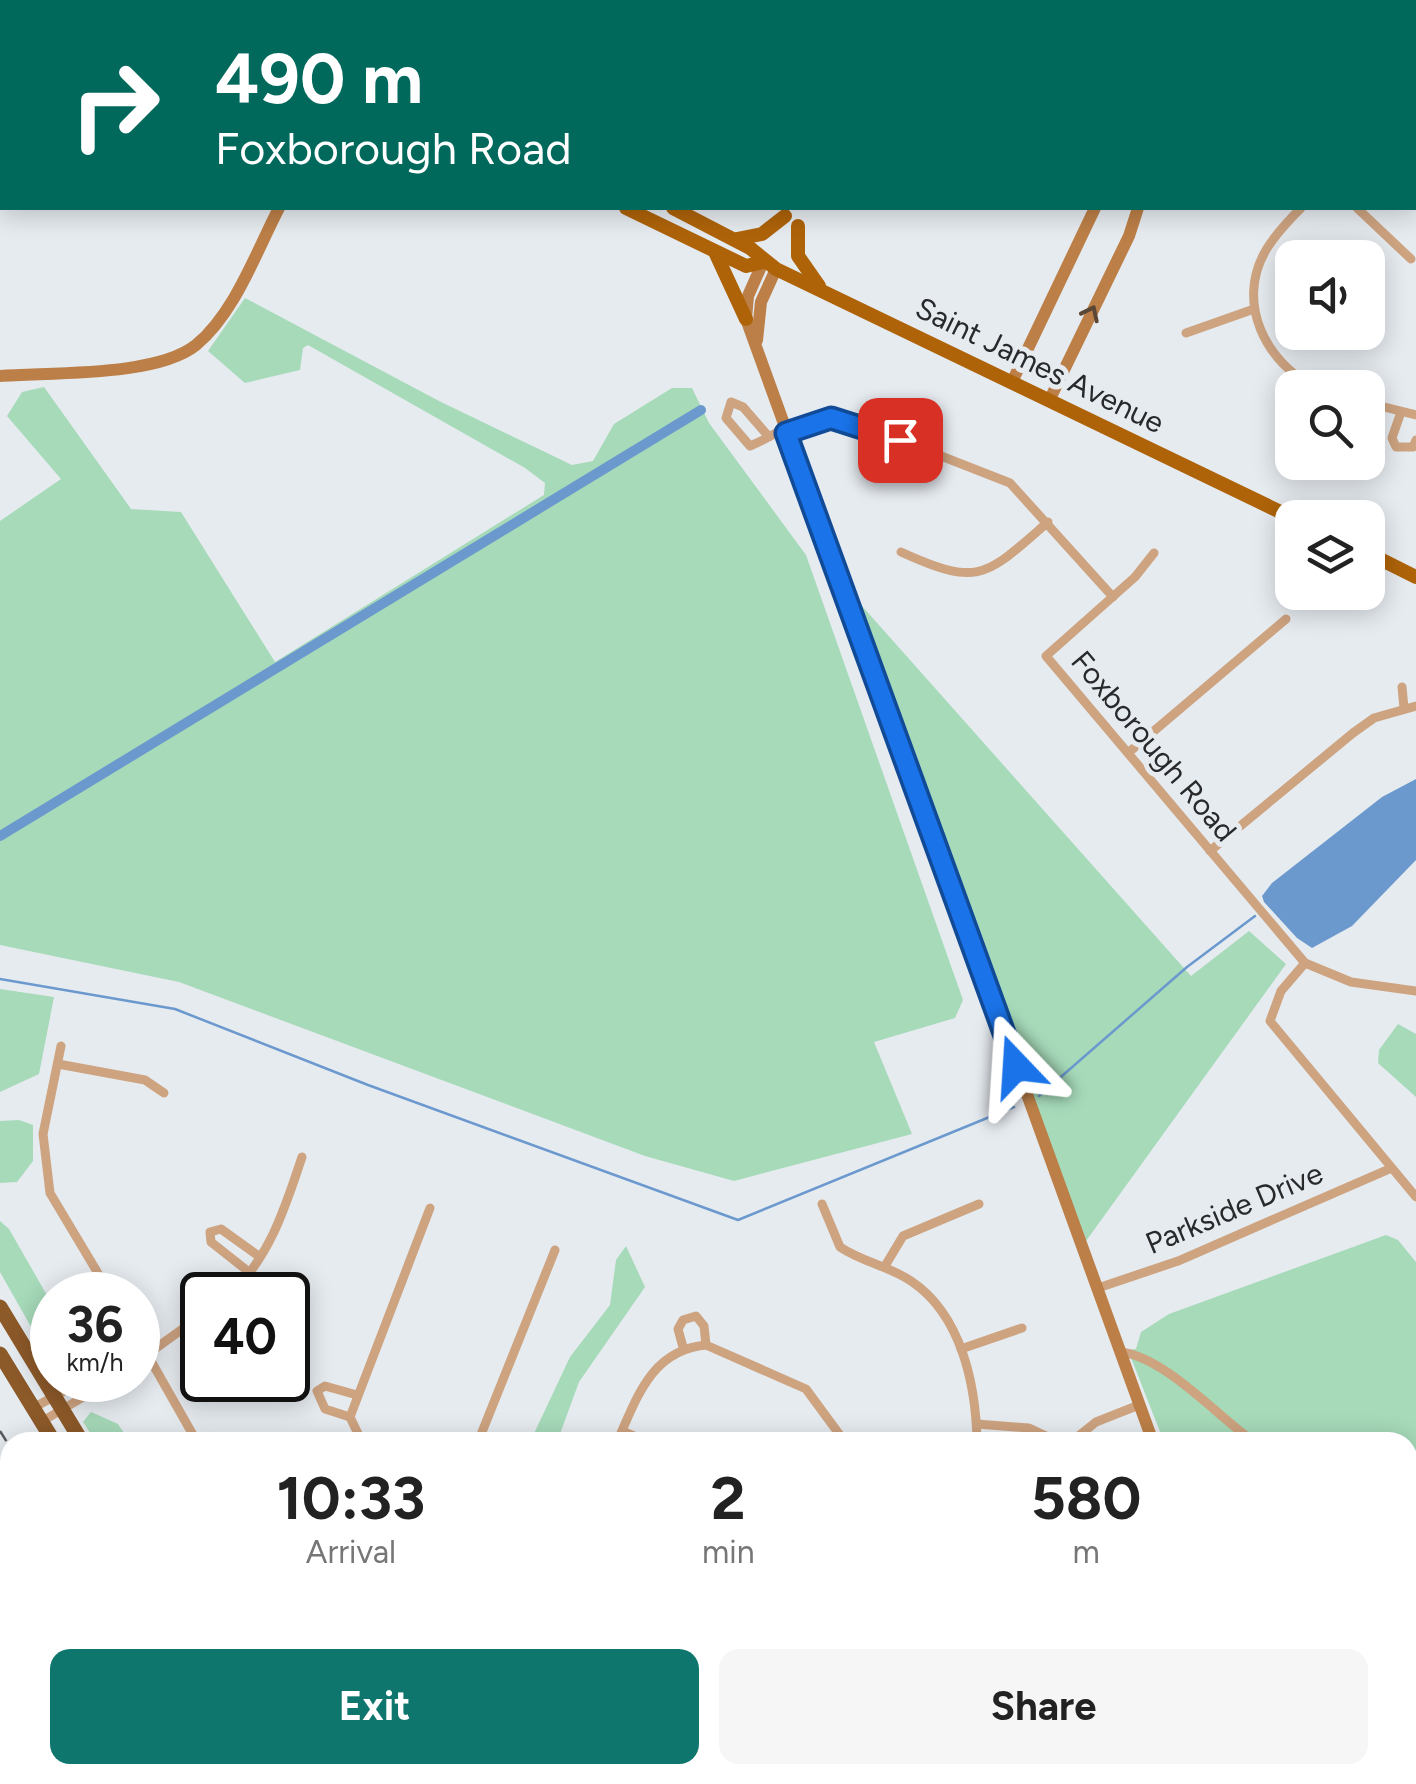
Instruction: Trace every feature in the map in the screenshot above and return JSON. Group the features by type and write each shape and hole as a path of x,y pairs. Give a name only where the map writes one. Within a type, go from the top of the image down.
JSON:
{"highway":[{"path":"0,1306 76,1432"},
{"path":"0,1354 48,1432"}],"main road":[{"name":"Saint James Avenue","path":"630,210 746,266 769,266"},
{"name":"Saint James Avenue","path":"677,210 750,248 769,266 1275,510"},
{"path":"732,238 762,234 791,221 798,256 822,291"},
{"path":"712,250 722,259 746,319"},
{"path":"1385,562 1416,577"}],"street":[{"path":"0,376 148,364 185,352 210,332 226,309 278,210"},
{"path":"1012,382 1094,210"},
{"path":"1050,401 1129,236 1137,210"},
{"path":"1289,370 1274,356 1254,309 1265,251 1299,210"},
{"path":"1359,210 1410,259"},
{"path":"769,266 748,296 746,319 1149,1432"},
{"path":"757,352 760,302 769,266"},
{"path":"1186,332 1254,309"},
{"path":"769,438 755,427 743,407 731,402 726,418 750,446 769,438 785,430 831,418 867,427 1010,484 1113,597 1154,553"},
{"path":"1385,408 1416,415"},
{"path":"1401,412 1392,438 1396,446 1413,446 1416,440"},
{"path":"900,552 965,576 988,571 1048,522"},
{"name":"Foxborough Road","path":"1113,597 1046,656 1305,963 1351,982 1416,991"},
{"path":"1128,754 1286,619"},
{"path":"1402,687 1404,708"},
{"path":"1210,851 1374,718 1416,706"},
{"path":"1305,963 1281,991 1270,1021 1416,1198"},
{"path":"60,1046 43,1134 50,1193 97,1272"},
{"path":"58,1064 146,1080 164,1094"},
{"path":"260,1257 221,1230 210,1232 211,1242 249,1272 260,1257 282,1217 302,1157"},
{"name":"Parkside Drive","path":"1098,1288 1178,1260 1389,1169"},
{"path":"822,1204 840,1246 886,1266 931,1297 961,1349 975,1390 977,1432"},
{"path":"886,1266 903,1236 979,1204"},
{"path":"357,1432 350,1416 430,1208"},
{"path":"482,1432 555,1250"},
{"path":"682,1347 678,1328 690,1316 696,1316 704,1326 706,1345"},
{"path":"961,1349 1022,1328"},
{"path":"622,1431 648,1378 662,1360 682,1347 706,1345 806,1389 838,1432"},
{"path":"1121,1352 1138,1354 1164,1370 1242,1432"},
{"path":"160,1381 191,1432"},
{"path":"350,1416 325,1409 316,1391 325,1386 357,1395"},
{"path":"37,1415 63,1402"},
{"path":"37,1415 59,1404"},
{"path":"1083,1432 1096,1422 1139,1405"},
{"path":"977,1424 1038,1432"}],"green space":[{"path":"245,298 439,401 572,465 593,461 614,424 672,388 692,388 709,423 806,555 963,1000 955,1018 874,1042 912,1134 734,1181 645,1156 179,982 0,945 0,521 61,479 7,416 22,392 44,387 131,509 181,512 275,662 544,495 545,483 525,468 308,345 303,348 300,370 245,383 208,351"},
{"path":"846,588 1191,976 1249,931 1286,964 1086,1241"},
{"path":"0,989 54,997 39,1074 0,1092"},
{"path":"1398,1024 1416,1034 1416,1097 1378,1063 1379,1050"},
{"path":"19,1120 33,1125 33,1161 17,1182 0,1183 0,1121"},
{"path":"0,1221 9,1229 34,1272 30,1272 30,1325 0,1272"},
{"path":"1386,1235 1398,1240 1416,1262 1416,1432 1160,1432 1128,1350 1136,1349 1141,1332 1169,1314"},
{"path":"626,1246 645,1287 579,1382 561,1432 535,1432 570,1357 610,1305 616,1260"},
{"path":"91,1412 118,1424 123,1432 90,1432 83,1422"}],"water":[{"path":"1416,779 1416,860 1352,926 1312,948 1297,938 1262,896 1272,883 1382,797"}],"waterway":[{"path":"0,836 701,410"},
{"path":"1039,1096 1187,967 1255,916"},
{"path":"0,979 175,1009 368,1085 738,1220 1014,1107"}],"route":[{"path":"900,440 831,418 786,433 1016,1066"}]}
